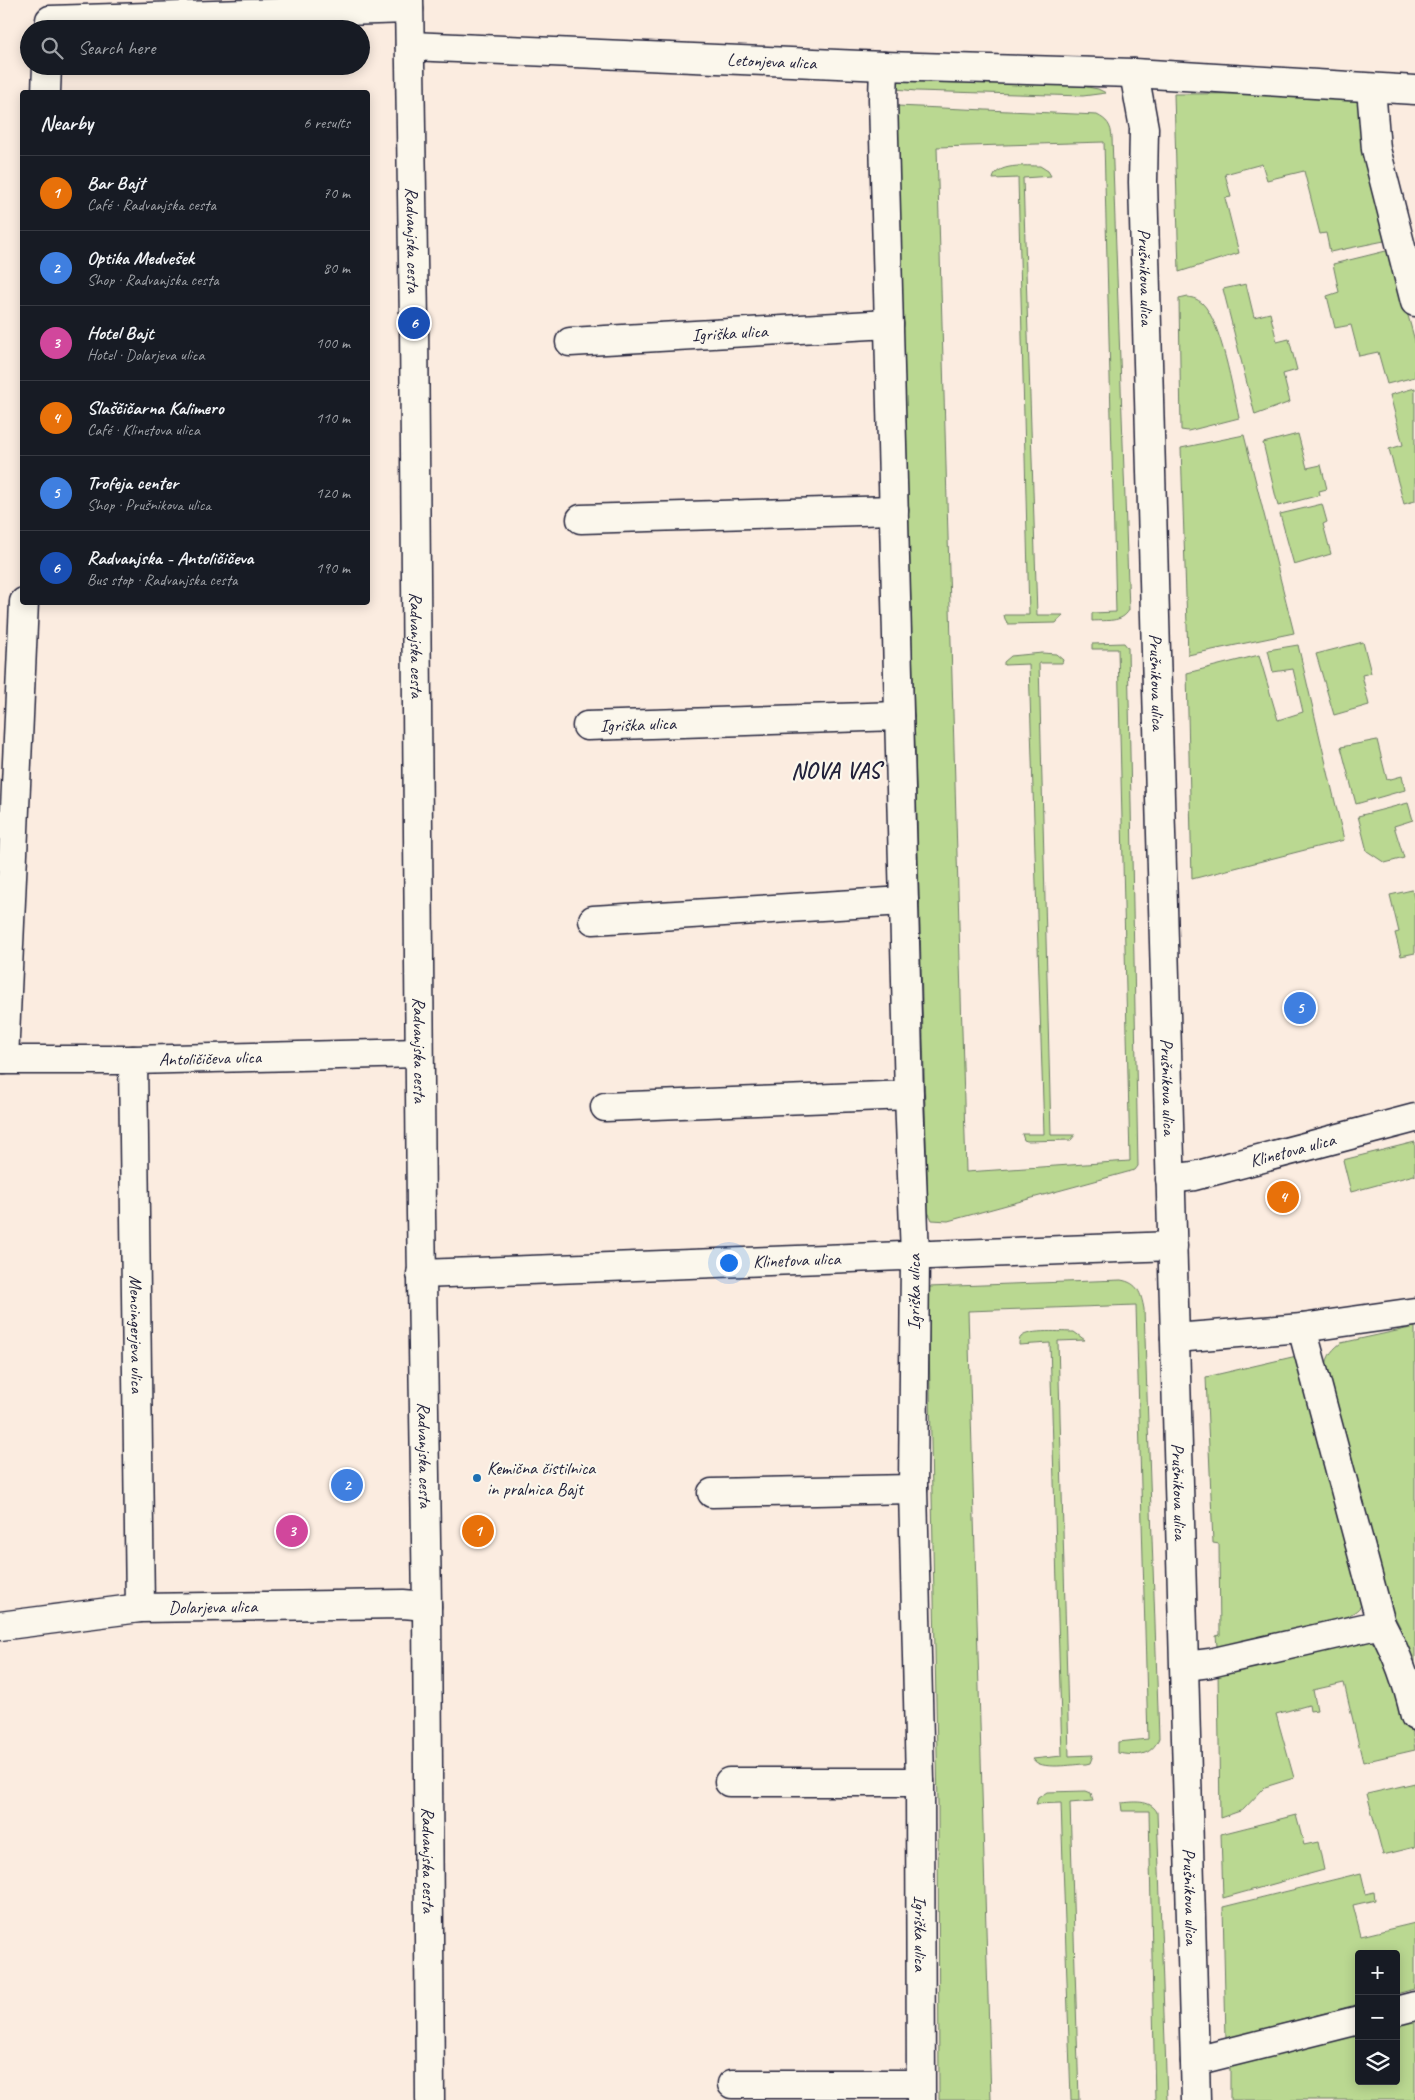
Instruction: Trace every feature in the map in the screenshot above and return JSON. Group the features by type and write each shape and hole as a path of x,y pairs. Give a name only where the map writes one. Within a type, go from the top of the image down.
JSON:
{"street":[{"path":"50,20 409,4"},
{"name":"Radvanjska cesta","path":"409,4 414,323 419,1053 427,1606 430,2100"},
{"name":"Letonjeva ulica","path":"410,46 884,66 1134,73 1415,90"},
{"name":"Igriška ulica","path":"732,2084 920,2092 920,1782 913,1490 915,1256 908,1095 884,66"},
{"name":"Prušnikova ulica","path":"1134,73 1144,128 1143,182 1154,628 1196,2100"},
{"path":"46,90 47,75"},
{"path":"1371,88 1376,149 1415,302"},
{"name":"Igriška ulica","path":"570,342 889,324"},
{"path":"581,519 894,510"},
{"path":"2,1060 24,605"},
{"name":"Igriška ulica","path":"588,726 899,716"},
{"path":"593,920 904,901"},
{"name":"Antoličičeva ulica","path":"2,1060 133,1060 419,1053"},
{"name":"Mencingerjeva ulica","path":"133,1060 140,1608"},
{"path":"606,1108 908,1095"},
{"name":"Klinetova ulica","path":"1170,1179 1194,1176 1415,1118"},
{"name":"Klinetova ulica","path":"422,1274 1173,1246"},
{"path":"1175,1338 1302,1328 1415,1312"},
{"path":"1302,1328 1381,1624 1397,1653 1415,1716"},
{"path":"712,1493 913,1490"},
{"name":"Dolarjeva ulica","path":"0,1626 140,1608 403,1604 427,1606"},
{"path":"1185,1666 1224,1660 1381,1624"},
{"path":"729,1782 920,1782"},
{"path":"1400,2010 1415,2006"},
{"path":"1195,2061 1355,2021"}],"green space":[{"path":"900,79 1082,86 1098,89 1106,93 1083,96 916,91 896,89"},
{"path":"1357,93 1389,240 1330,252 1326,233 1320,234 1304,171 1267,180 1262,164 1225,174 1231,197 1225,198 1239,253 1179,272 1174,94"},
{"path":"897,106 1097,115 1108,123 1112,137 1129,610 1122,617 1108,621 1092,621 1092,613 1116,612 1104,142 937,147 966,1172 1130,1161 1118,649 1092,649 1092,644 1124,643 1128,648 1138,1166 1135,1170 948,1221 932,1220 928,1212"},
{"path":"1040,166 1048,171 1051,176 1023,178 1037,615 1063,615 1056,623 1008,624 1004,615 1029,615 1018,178 993,179 995,174 1006,168"},
{"path":"1390,250 1415,341 1415,377 1387,384 1378,352 1359,356 1351,325 1335,328 1327,296 1339,292 1333,264"},
{"path":"1246,284 1254,317 1270,313 1277,342 1289,339 1297,370 1283,374 1290,402 1255,415 1223,289"},
{"path":"1188,297 1202,303 1215,325 1230,374 1239,418 1188,431 1181,430 1179,299"},
{"path":"1415,388 1415,501 1404,504 1389,449 1403,445 1390,395"},
{"path":"1298,434 1307,468 1321,465 1327,489 1319,491 1320,495 1278,506 1263,443"},
{"path":"1244,435 1294,633 1188,655 1181,448"},
{"path":"1322,504 1327,522 1323,524 1331,554 1294,565 1280,514"},
{"path":"1363,642 1371,673 1362,675 1369,705 1334,715 1316,654"},
{"path":"1298,645 1344,840 1192,879 1187,673 1259,655 1278,720 1303,712 1293,669 1273,672 1268,650"},
{"path":"1042,653 1056,654 1063,660 1062,663 1039,663 1051,1135 1075,1135 1071,1140 1027,1141 1024,1140 1022,1134 1044,1134 1029,664 1004,665 1004,662 1011,656"},
{"path":"1377,740 1387,780 1402,776 1405,790 1356,804 1341,747"},
{"path":"1408,803 1413,820 1394,826 1404,858 1385,863 1367,851 1358,816"},
{"path":"1412,890 1415,902 1415,953 1401,956 1395,933 1399,932 1390,895"},
{"path":"1415,1142 1415,1176 1351,1192 1343,1160"},
{"path":"1121,1280 1135,1286 1142,1298 1144,1309 1159,1738 1152,1749 1143,1754 1118,1753 1118,1742 1148,1739 1136,1305 968,1311 991,2100 939,2100 938,1805 928,1287"},
{"path":"1415,1327 1415,1682 1400,1627 1386,1599 1325,1373 1329,1356 1341,1343"},
{"path":"1074,1332 1085,1340 1058,1341 1069,1756 1093,1755 1090,1763 1086,1764 1049,1766 1037,1763 1033,1759 1062,1756 1050,1343 1019,1345 1019,1340 1025,1334 1031,1333"},
{"path":"1301,1355 1365,1592 1363,1600 1360,1607 1351,1614 1317,1628 1220,1651 1217,1646 1216,1636 1220,1635 1219,1544 1213,1543 1206,1377"},
{"path":"1370,1640 1387,1657 1403,1688 1415,1750 1363,1762 1344,1683 1313,1690 1317,1710 1310,1711 1309,1705 1276,1714 1294,1778 1265,1787 1243,1810 1220,1818 1218,1670"},
{"path":"1415,1783 1415,1847 1383,1855 1367,1794"},
{"path":"1086,1791 1091,1793 1093,1801 1070,1803 1079,2100 1071,2100 1061,1803 1036,1804 1038,1798 1047,1792"},
{"path":"1121,1803 1146,1803 1157,1812 1167,2100 1155,2100 1149,1811 1122,1811"},
{"path":"1296,1815 1304,1845 1318,1842 1324,1870 1223,1898 1221,1834"},
{"path":"1361,1873 1366,1894 1374,1892 1375,1900 1353,1905 1361,1936 1415,1923 1415,1989 1400,1993 1400,1950 1355,1950 1355,2005 1226,2039 1223,1907"},
{"path":"1415,2020 1415,2100 1230,2100 1230,2067 1355,2035 1355,2085 1400,2085 1400,2023"}],"place":[{"name":"Radvanjska - Antoličičeva","path":"414,323"},
{"name":"Trofeja center","path":"1300,1008"},
{"name":"Slaščičarna Kalimero","path":"1283,1197"},
{"name":"Kemična čistilnica in pralnica Bajt","path":"477,1478"},
{"name":"Optika Medvešek","path":"347,1485"},
{"name":"Hotel Bajt","path":"292,1531"},
{"name":"Bar Bajt","path":"478,1531"}],"district":[{"name":"NOVA VAS","path":"836,770"}]}
